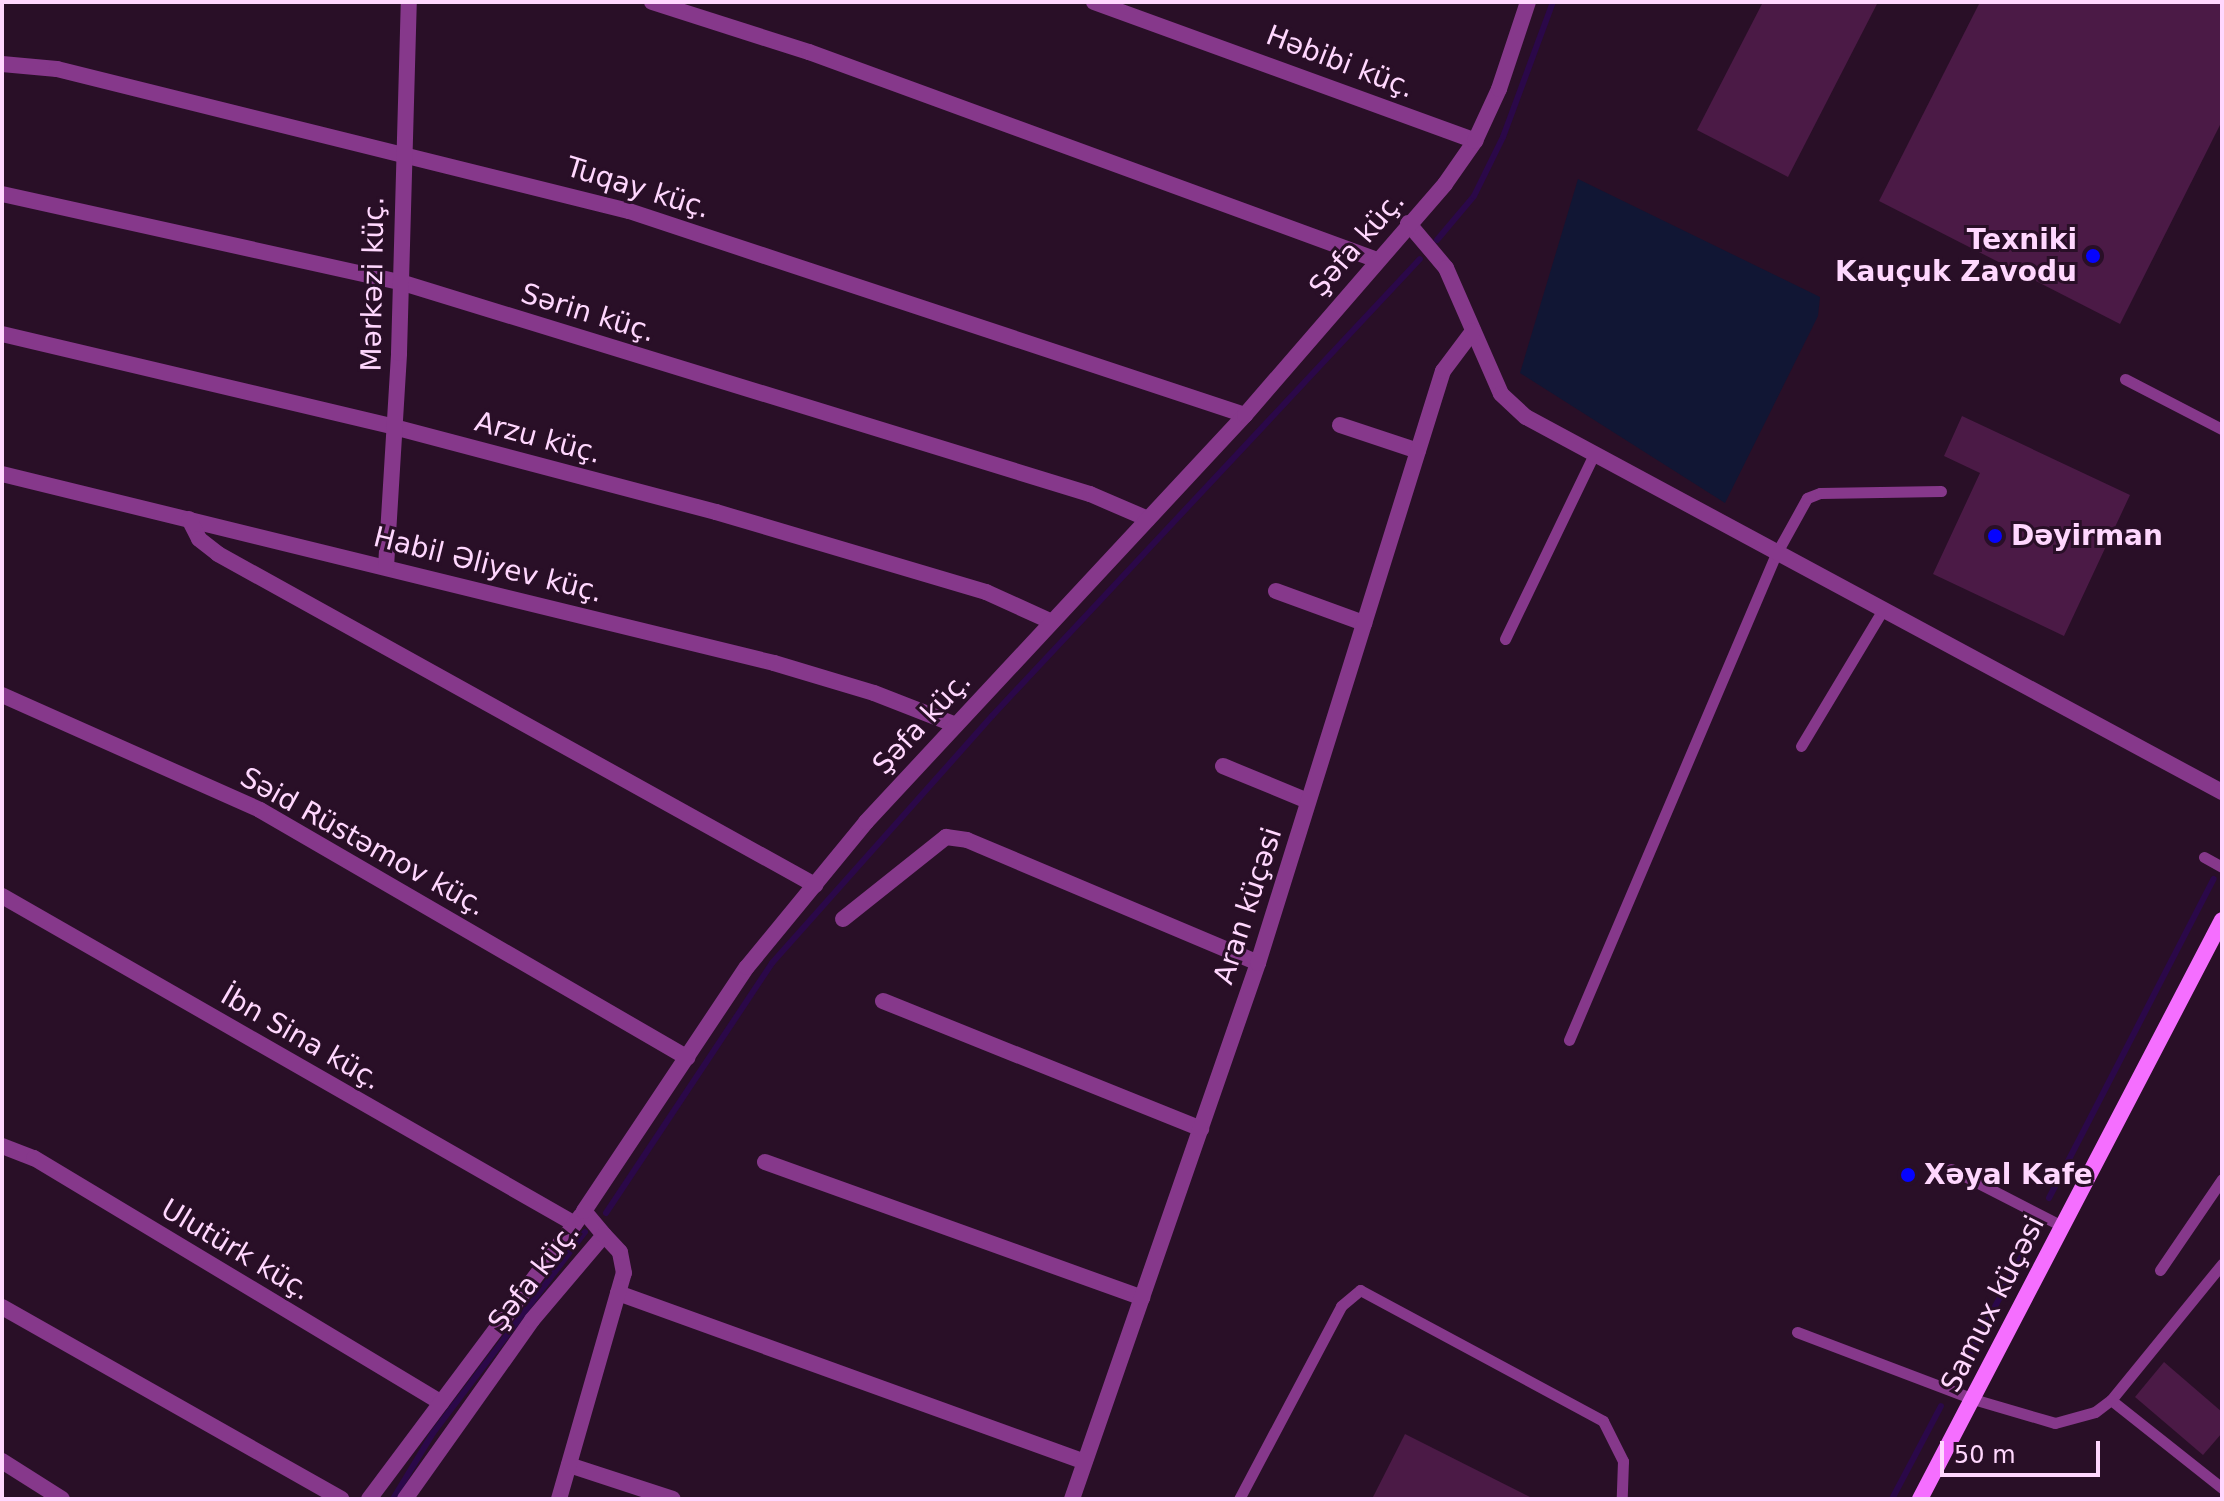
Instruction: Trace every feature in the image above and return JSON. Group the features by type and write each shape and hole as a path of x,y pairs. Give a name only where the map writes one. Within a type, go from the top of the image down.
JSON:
{"main road":[{"name":"Samux küçəsi","path":"1920,1499 2222,920"}],"street":[{"name":"Mərkəzi küç.","path":"386,567 409,2"},
{"path":"652,2 809,52 1377,260"},
{"name":"Həbibi küç.","path":"1094,2 1475,141"},
{"name":"Şəfa küç.","path":"405,1499 532,1320 604,1235 580,1218 747,967 956,725 1245,415 1475,141 1528,2"},
{"name":"Tuqay küç.","path":"2,64 57,69 629,211 1245,415"},
{"name":"Sərin küç.","path":"2,194 400,282 1075,489 1148,519"},
{"path":"1408,223 1446,268 1501,394 1526,417 2222,792"},
{"name":"Aran küçəsi","path":"1072,1499 1258,963 1443,371 1473,331"},
{"name":"Arzu küç.","path":"2,334 394,427 716,512 986,592 1052,622"},
{"path":"1340,425 1418,451"},
{"name":"Habil Əliyev küç.","path":"2,474 774,663 874,693 956,725"},
{"path":"189,519 199,539 218,554 815,885"},
{"path":"1276,591 1364,623"},
{"name":"Səid Rüstəmov küç.","path":"2,695 260,810 687,1058"},
{"path":"1223,766 1308,801"},
{"path":"843,919 946,837 967,840 1258,963"},
{"name":"İbn Sina küç.","path":"2,896 580,1218"},
{"path":"883,1001 1201,1129"},
{"name":"Ulutürk küç.","path":"2,1146 34,1158 441,1403"},
{"path":"765,1162 1142,1298"},
{"path":"369,1499 580,1218"},
{"path":"559,1499 618,1293 624,1262 604,1235"},
{"path":"618,1293 1084,1462"},
{"path":"2,1307 341,1499"},
{"path":"2,1461 62,1499"},
{"path":"569,1465 673,1499"}],"lane":[{"path":"2125,379 2222,429"},
{"path":"1505,639 1594,454"},
{"path":"1569,1040 1776,554 1807,498 1820,493 1941,491"},
{"path":"1801,746 1882,611"},
{"path":"2204,857 2222,867"},
{"path":"1951,1169 2062,1226"},
{"path":"2160,1270 2222,1179"},
{"path":"1797,1332 1973,1399 2055,1423 2095,1412 2111,1400 2222,1264"},
{"path":"1239,1499 1341,1306 1360,1290 1603,1421 1623,1461 1622,1499"},
{"path":"2111,1400 2222,1488"}],"shaded area":[{"path":"1578,179 1820,297 1818,316 1725,503 1520,373"}],"building":[{"path":"1763,2 1878,2 1788,177 1697,130"},
{"path":"1980,2 2222,2 2222,121 2120,324 1879,201"},
{"path":"1962,416 2130,495 2064,636 1933,574 1980,473 1944,456"},
{"path":"2164,1362 2222,1412 2222,1433 2203,1455 2135,1397"},
{"path":"1405,1434 1534,1499 1372,1499"}],"waterway":[{"path":"1437,240 1474,196 1503,137 1553,2"},
{"path":"606,1213 772,963 992,716 1420,259"},
{"path":"2049,1198 2214,879"},
{"path":"1960,1373 2035,1231"},
{"path":"393,1499 433,1433 585,1232"},
{"path":"1892,1499 1941,1406"}],"place":[{"name":"Texniki Kauçuk Zavodu","path":"2093,256"},
{"name":"Dəyirman","path":"1995,536"},
{"name":"Xəyal Kafe","path":"1908,1175"}]}
